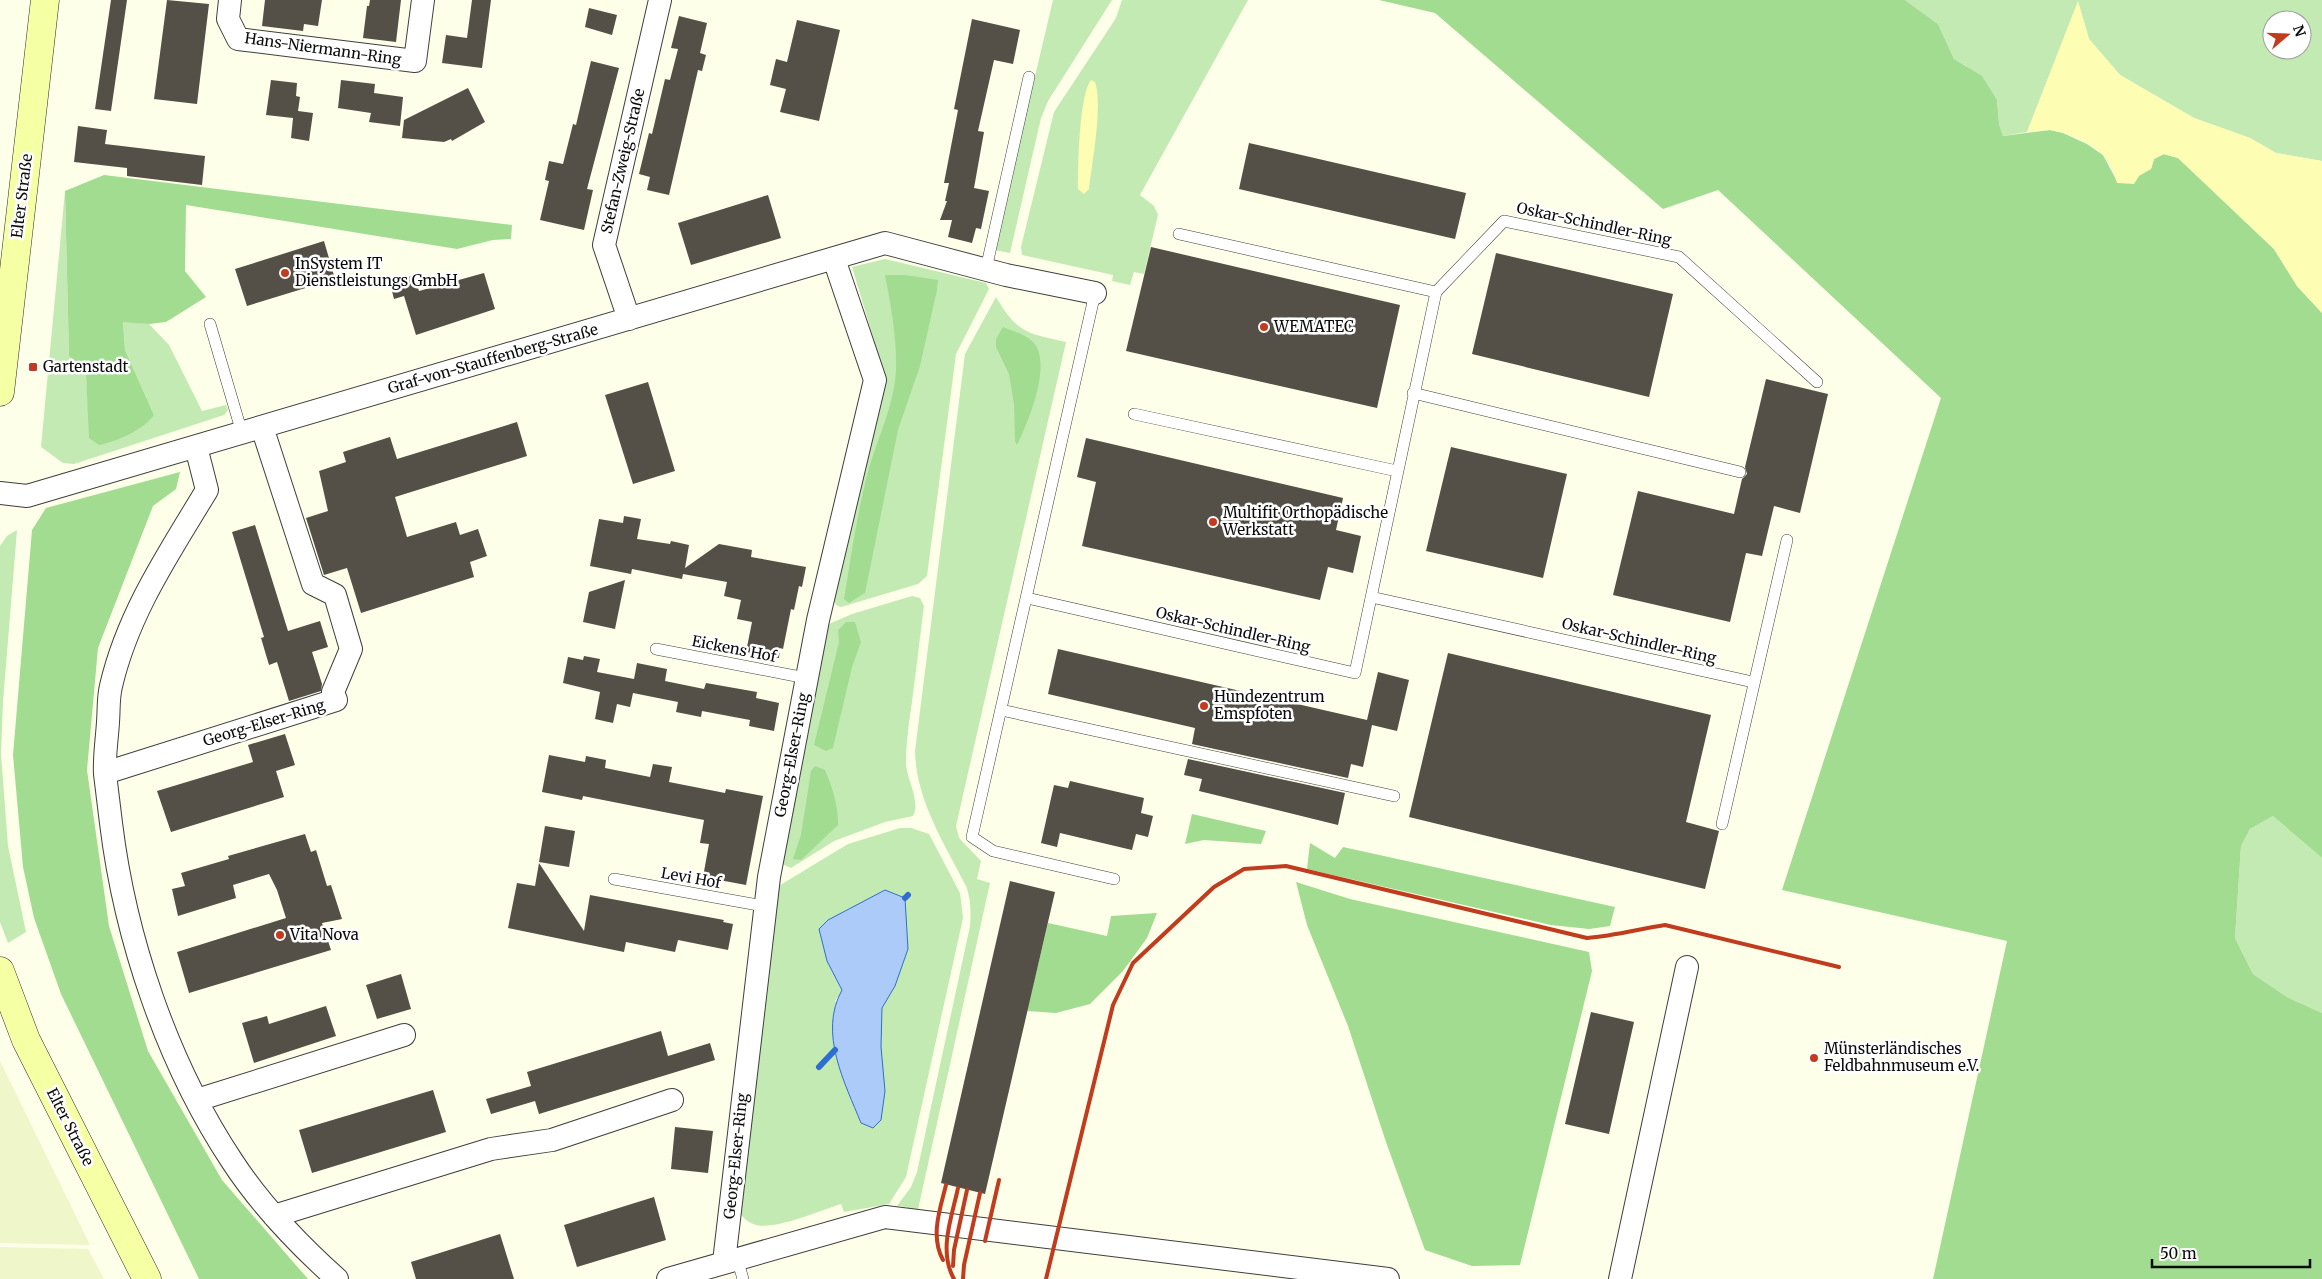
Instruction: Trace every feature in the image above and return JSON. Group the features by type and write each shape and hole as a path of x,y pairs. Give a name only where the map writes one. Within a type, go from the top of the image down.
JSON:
{"main road":[{"name":"Elter Straße","path":"0,392 44,0"},
{"name":"Elter Straße","path":"0,971 26,1040 147,1279"}],"street":[{"name":"Hans-Niermann-Ring","path":"230,0 228,19 238,38 416,62 423,0"},
{"name":"Stefan-Zweig-Straße","path":"629,319 604,245 660,0"},
{"name":"Graf-von-Stauffenberg-Straße","path":"0,493 27,496 885,243 986,269 1096,293"},
{"name":"Georg-Elser-Ring","path":"734,1267 764,906 806,678 875,380 834,259"},
{"name":"Georg-Elser-Ring","path":"105,773 336,700 334,692 351,649 335,594 313,584 252,430"},
{"path":"196,447 207,490 145,591 126,632 110,689 105,773 115,849 132,931 144,976 197,1100 232,1161 274,1216 337,1279"},
{"path":"1620,1279 1687,967"},
{"path":"197,1100 404,1035"},
{"path":"274,1216 491,1149 552,1140 672,1100"},
{"path":"668,1279 734,1267 886,1217 1388,1279"}],"lane":[{"path":"986,269 1029,77"},
{"name":"Oskar-Schindler-Ring","path":"1027,598 1355,673 1436,292 1504,221 1679,257 1817,382"},
{"path":"1179,234 1436,292"},
{"path":"1096,293 972,837 993,851 1114,879"},
{"path":"210,324 252,430"},
{"path":"1413,393 1740,472"},
{"path":"1134,414 1397,471"},
{"path":"1722,824 1787,540"},
{"name":"Oskar-Schindler-Ring","path":"1371,597 1753,682"},
{"name":"Eickens Hof","path":"656,649 806,678"},
{"path":"1001,710 1394,796"},
{"name":"Levi Hof","path":"614,879 764,906"}],"shaded area":[{"path":"1053,0 1112,0 1048,101 1041,118 1010,253 994,250"},
{"path":"1122,0 1248,0 1140,195 1154,206 1158,215 1144,274 1134,272 1130,285 1112,281 1113,275 1022,255 1021,247 1054,112 1116,18"},
{"path":"1379,0 1905,0 1938,24 1954,59 1982,76 1997,100 1999,124 2003,136 2050,130 2063,133 2087,144 2103,155 2118,183 2151,169 2154,159 2164,154 2178,158 2274,249 2297,286 2322,313 2322,858 2273,816 2250,829 2241,846 2235,938 2253,974 2287,997 2322,1013 2322,1279 1933,1279 2007,941 1782,890 1941,398 1718,190 1663,209 1435,13"},
{"path":"1905,0 2322,0 2322,161 2276,153 2250,138 2194,118 2120,75 2089,39 2078,2 2027,132 2003,136 1999,124 1997,100 1966,66 1954,59 1938,24"},
{"path":"104,175 512,225 511,239 493,240 457,249 186,205 185,271 206,297 166,322 149,324 123,322 125,350 154,415 130,434 99,445 89,438 86,374 69,356 65,191"},
{"path":"65,191 69,356 86,374 90,438 154,415 125,350 123,321 149,324 169,345 202,411 226,405 228,410 224,415 74,464 63,463 41,447"},
{"path":"885,259 986,283 989,289 956,354 927,576 918,584 841,607 836,605 834,601 886,380 852,267"},
{"path":"885,275 905,275 938,280 937,290 920,366 898,430 865,593 849,603 844,599 854,535 868,472 889,408 895,382 895,334"},
{"path":"996,297 1011,318 1025,330 1033,334 1066,342 956,826 959,838 981,861 977,879 990,883 917,1214 910,1213 907,1207 897,1206 911,1187 917,1172 970,926 970,910 966,886 940,837 920,787 915,751 965,354"},
{"path":"1003,327 1032,341 1038,350 1040,363 1037,392 1017,445 1015,441 1014,404 1009,374 996,347 996,339"},
{"path":"180,472 176,489 153,506 98,648 87,770 109,926 148,1051 222,1180 308,1279 199,1279 61,994 34,918 23,867 13,755 32,530 46,508"},
{"path":"17,530 3,702 1,754 8,846 26,932 8,943 0,922 0,546 7,536"},
{"path":"912,596 920,598 924,606 906,764 915,798 913,816 885,822 834,841 791,868 782,864 829,624 852,614"},
{"path":"846,622 855,622 861,642 852,667 833,748 826,751 814,745 839,642 838,630"},
{"path":"815,766 825,770 828,777 836,804 838,825 801,860 793,859 801,835 811,771"},
{"path":"1192,814 1266,831 1261,844 1204,840 1185,844"},
{"path":"2273,816 2322,858 2322,1013 2287,997 2253,974 2235,938 2241,846 2250,829"},
{"path":"900,828 911,828 929,834 960,893 963,918 906,1177 889,1204 844,1212 841,1204 784,1223 761,1226 746,1220 738,1211 777,887 848,844","holes":["895,986 882,1008 881,1047 835,1001 842,991"]},
{"path":"1310,843 1335,858 1343,847 1615,907 1610,926 1589,929 1551,925 1307,869"},
{"path":"1296,882 1350,899 1589,952 1592,971 1520,1265 1472,1266 1425,1250 1386,1142 1348,1026 1307,925"},
{"path":"1157,913 1147,938 1123,971 1090,1004 1056,1013 1027,1011 1048,923 1107,936 1111,916"},
{"path":"0,1061 90,1245 0,1243"},
{"path":"0,1247 88,1249 104,1279 0,1279"}],"sand":[{"path":"2078,1 2089,39 2120,75 2194,118 2250,138 2276,153 2322,161 2322,313 2297,286 2274,249 2178,158 2163,154 2154,159 2151,169 2139,176 2134,184 2117,183 2112,168 2105,158 2085,142 2057,131 2027,132"},
{"path":"1091,80 1095,82 1098,105 1089,189 1084,194 1078,189 1079,149 1084,100"}],"water":[{"path":"885,890 905,898 908,949 895,986 882,1008 881,1047 885,1091 881,1120 873,1128 861,1123 836,1058 833,1023 835,1006 842,990 827,961 819,929 828,920"}],"building":[{"path":"111,0 127,0 111,111 95,109"},
{"path":"167,0 209,4 197,104 154,99"},
{"path":"265,0 322,0 318,26 304,24 303,31 262,26"},
{"path":"370,0 401,0 396,42 363,38 367,6 369,6"},
{"path":"472,0 491,0 482,68 442,63 446,35 467,38"},
{"path":"589,8 617,15 612,35 585,27"},
{"path":"679,16 707,23 700,53 706,55 702,71 698,70 669,195 647,190 650,177 639,174 649,133 652,134 665,79 670,80 678,49 671,48"},
{"path":"972,19 1020,30 1013,64 994,60 978,131 984,132 974,188 989,191 981,229 976,228 972,243 948,237 952,220 940,220 947,201 945,201 949,183 944,183 958,110 954,109"},
{"path":"797,20 840,30 819,121 780,112 786,89 770,85 776,59 787,62"},
{"path":"591,61 619,68 587,189 593,190 584,230 540,220 549,181 545,180 549,161 563,164 573,124 576,125"},
{"path":"271,80 297,83 296,96 300,97 298,111 313,113 309,141 291,138 293,118 266,115"},
{"path":"341,80 375,84 374,93 403,97 400,126 369,122 371,113 338,108"},
{"path":"468,88 485,122 452,141 451,139 444,142 402,138 404,120"},
{"path":"78,126 107,130 105,144 205,156 202,185 127,176 127,168 74,162"},
{"path":"1249,143 1466,193 1455,239 1239,189"},
{"path":"768,195 781,238 691,265 678,223"},
{"name":"InSystem IT Dienstleistungs GmbH","path":"324,241 335,279 247,306 235,269"},
{"name":"WEMATEC","path":"1151,247 1400,305 1377,408 1126,351"},
{"path":"1496,253 1673,294 1649,397 1472,354"},
{"path":"484,273 495,309 416,335 404,296 394,299 390,283 414,275 419,291"},
{"path":"1766,379 1828,394 1800,513 1774,506 1762,556 1746,553 1730,622 1613,595 1638,491 1734,514 1742,479 1747,474 1745,467"},
{"path":"648,382 675,471 633,484 605,395"},
{"path":"517,422 527,456 395,497 407,537 456,522 460,535 478,529 487,556 470,562 474,577 361,613 347,568 324,575 306,518 328,511 319,471 346,462 343,452 390,437 397,459"},
{"name":"Multifit Orthopädische Werkstatt","path":"1086,438 1343,498 1336,530 1361,536 1353,573 1328,567 1320,600 1082,546 1096,482 1077,477"},
{"path":"1451,447 1567,474 1543,578 1426,551"},
{"path":"624,516 641,519 637,539 670,544 671,541 689,545 685,568 719,544 752,550 751,557 806,567 802,587 799,586 794,610 791,609 783,649 780,648 779,658 746,652 752,622 737,619 741,600 724,596 727,582 683,574 682,579 632,569 631,574 590,566 599,519 623,523"},
{"path":"255,525 288,631 320,621 328,647 312,652 322,684 321,691 289,701 277,662 269,665 261,638 264,637 232,532"},
{"path":"625,580 615,629 583,622 589,592"},
{"name":"Hundezentrum Emspfoten","path":"1058,649 1367,720 1378,672 1409,680 1397,731 1372,725 1363,767 1351,764 1348,778 1192,744 1195,728 1048,694"},
{"path":"1448,653 1711,715 1686,822 1719,831 1705,889 1409,817"},
{"path":"584,656 600,659 597,672 634,679 637,663 667,669 665,681 704,689 706,683 757,692 756,698 779,703 774,731 749,726 750,720 702,711 701,717 676,712 678,702 633,693 630,707 617,704 613,723 595,719 600,692 563,683 568,657 583,660"},
{"path":"285,734 295,765 276,771 284,797 171,832 157,791 253,762 248,745"},
{"path":"549,755 585,762 586,756 606,760 605,768 650,777 653,764 672,767 669,782 725,793 726,789 763,796 746,885 703,877 709,844 700,843 704,820 583,796 582,800 542,792"},
{"path":"1188,759 1345,793 1338,825 1199,791 1202,779 1184,775"},
{"path":"1070,781 1144,798 1141,813 1153,816 1148,837 1136,834 1132,850 1060,833 1057,847 1041,843 1054,785 1068,788"},
{"path":"545,826 575,831 569,867 539,862"},
{"path":"305,834 311,852 316,850 327,886 331,885 342,919 322,923 331,950 189,993 177,952 286,918 277,890 269,874 233,885 236,898 178,916 172,889 185,886 181,873 229,859 228,856"},
{"path":"539,863 584,931 590,895 724,920 723,922 733,924 728,950 678,940 675,952 626,942 624,952 508,928 517,883 535,886"},
{"path":"1010,881 1055,892 985,1194 941,1183"},
{"path":"401,974 411,1009 377,1019 366,985"},
{"path":"326,1006 336,1036 254,1063 242,1023 267,1016 269,1024"},
{"path":"1591,1012 1634,1022 1609,1134 1565,1124"},
{"path":"661,1031 668,1056 710,1043 715,1060 539,1114 535,1101 491,1114 486,1099 531,1086 527,1072"},
{"path":"433,1090 446,1132 312,1173 299,1130"},
{"path":"675,1127 713,1131 708,1173 671,1169"},
{"path":"654,1197 666,1240 577,1267 564,1225"},
{"path":"500,1234 514,1279 416,1279 411,1262"}],"waterway":[{"path":"905,898 908,895"},
{"path":"819,1067 835,1050"}],"railway":[{"path":"1046,1279 1113,1005 1133,963 1214,887 1244,869 1286,866 1587,938 1665,925 1839,967"},
{"path":"985,1241 999,1180"},
{"path":"943,1260 937,1242 937,1222 946,1185"},
{"path":"954,1279 949,1268 947,1245 958,1188"},
{"path":"953,1266 954,1250 967,1190"},
{"path":"963,1279 964,1265 980,1193"}],"place":[{"name":"InSystem IT Dienstleistungs GmbH","path":"285,273"},
{"name":"WEMATEC","path":"1264,327"},
{"name":"Gartenstadt","path":"33,367"},
{"name":"Multifit Orthopädische Werkstatt","path":"1213,522"},
{"name":"Hundezentrum Emspfoten","path":"1204,706"},
{"name":"Vita Nova","path":"280,935"},
{"name":"Münsterländisches Feldbahnmuseum e.V.","path":"1814,1058"}]}
